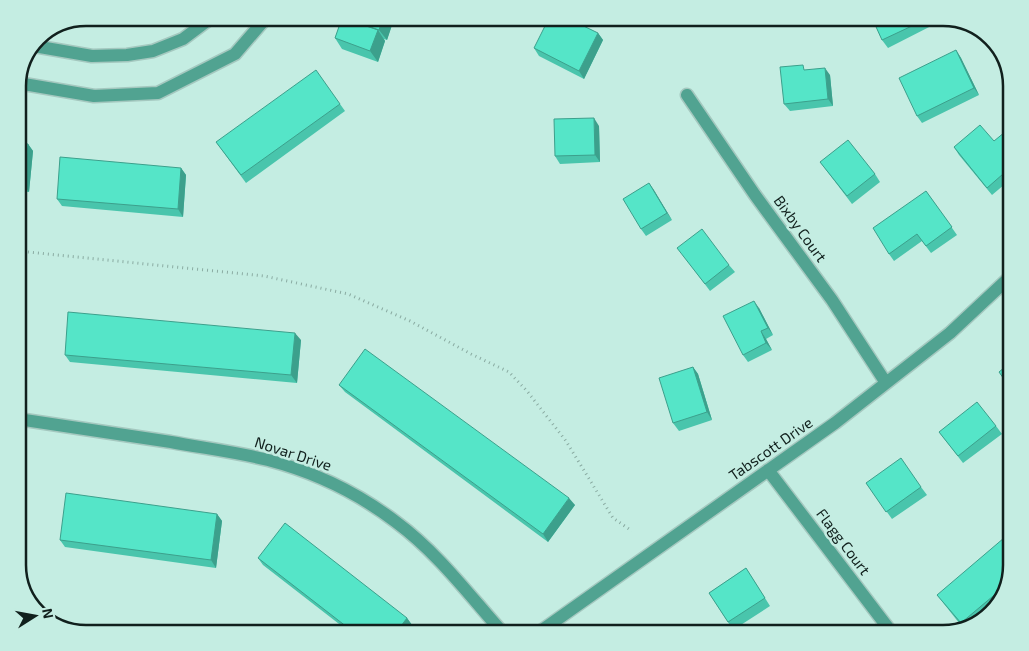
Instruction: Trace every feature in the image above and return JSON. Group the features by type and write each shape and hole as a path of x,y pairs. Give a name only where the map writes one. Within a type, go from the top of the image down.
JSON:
{"street":[{"path":"41,47 92,56 136,53 153,50 183,40 201,26"},
{"path":"26,84 94,96 158,93 235,54 259,26"},
{"name":"Bixby Court","path":"688,96 756,195 832,300 886,383"},
{"name":"Tabscott Drive","path":"551,625 835,423 950,333 1003,283"},
{"name":"Novar Drive","path":"26,420 253,457 288,466 322,478 359,497 407,530 439,560 495,625"},
{"name":"Flagg Court","path":"768,470 885,625"}],"path":[{"path":"26,252 264,276 348,294 410,321 509,372 527,391 566,441 613,518 632,530"}],"building":[{"path":"339,26 366,26 378,30 370,51 335,38"},
{"path":"368,26 380,26 379,30"},
{"path":"545,26 584,26 598,33 579,71 534,48"},
{"path":"876,26 912,26 882,40"},
{"path":"956,50 974,88 917,116 899,78"},
{"path":"803,65 804,70 825,68 828,99 784,104 780,67"},
{"path":"316,70 340,104 241,175 216,142"},
{"path":"594,118 595,155 555,156 554,119"},
{"path":"980,125 994,141 1003,134 1003,174 987,188 954,147"},
{"path":"848,140 875,174 847,196 820,162"},
{"path":"26,144 28,144 26,164"},
{"path":"60,157 181,168 178,209 57,199"},
{"path":"649,183 667,213 641,229 623,199"},
{"path":"926,191 952,227 926,246 917,234 889,254 873,228"},
{"path":"702,229 729,265 705,284 677,248"},
{"path":"754,301 768,328 761,331 766,343 743,355 723,316"},
{"path":"68,312 295,333 291,375 65,355"},
{"path":"365,349 569,498 543,534 339,385"},
{"path":"693,367 707,412 673,423 659,378"},
{"path":"1003,369 1003,378 999,372"},
{"path":"977,402 996,426 958,456 939,432"},
{"path":"901,458 921,487 886,512 866,483"},
{"path":"66,493 217,514 211,560 60,540"},
{"path":"285,523 407,618 402,625 344,625 258,558"},
{"path":"1003,539 1002,573 995,594 961,622 937,595"},
{"path":"746,568 765,598 728,622 709,593"}]}
